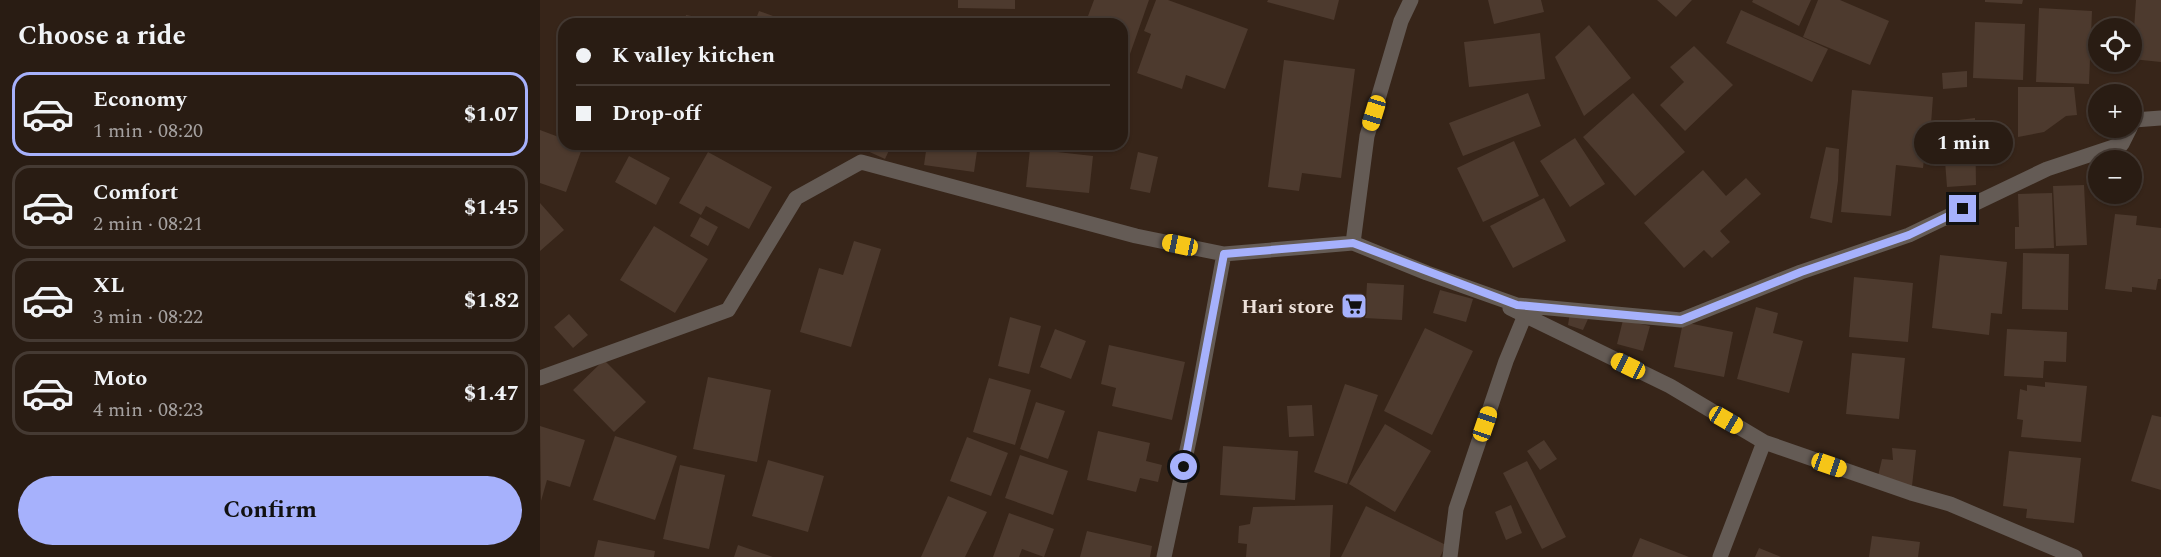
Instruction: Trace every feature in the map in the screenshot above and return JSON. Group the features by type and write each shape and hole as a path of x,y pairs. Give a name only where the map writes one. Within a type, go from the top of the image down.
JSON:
{"street":[{"path":"1353,243 1367,136 1401,21 1412,0"},
{"path":"2142,119 2161,118"},
{"path":"1427,273 1517,305 1681,320 1801,272 1909,235 2047,169 2121,144 2124,138"},
{"path":"540,378 728,310 796,198 861,162 1136,236 1224,254 1353,243 1479,293 1525,315 1670,386 1764,442 1911,493 1950,504 2075,557"},
{"path":"1164,557 1193,422 1224,254"},
{"path":"1450,557 1456,509 1506,361 1525,315"},
{"path":"1720,557 1764,442"}],"building":[{"path":"958,0 1015,0 1015,9 958,8"},
{"path":"1094,0 1149,0 1130,54 1128,53 1128,18 1087,18"},
{"path":"1156,0 1168,0 1248,29 1225,89 1186,75 1182,89 1137,73 1151,34 1144,31"},
{"path":"1268,0 1339,0 1334,20 1267,2"},
{"path":"1488,0 1541,0 1544,12 1494,24"},
{"path":"1657,0 1692,0 1676,17"},
{"path":"1753,0 1811,0 1799,26 1752,2"},
{"path":"1818,0 1840,0 1889,21 1870,65 1803,37"},
{"path":"1985,0 2023,0 2022,4 1985,2"},
{"path":"2136,0 2161,0 2161,62 2142,60 2142,18 2135,18"},
{"path":"2039,8 2092,11 2092,18 2088,18 2089,84 2036,82"},
{"path":"1741,10 1828,49 1812,82 1726,43"},
{"path":"759,11 778,18 756,18"},
{"path":"686,15 702,18 685,18"},
{"path":"1975,22 2025,24 2023,80 1973,78"},
{"path":"1589,25 1631,78 1584,116 1555,57"},
{"path":"1540,33 1545,79 1469,87 1464,42"},
{"path":"1694,46 1733,85 1685,131 1660,105 1684,82 1670,67"},
{"path":"1284,60 1355,69 1341,178 1302,173 1299,191 1268,187"},
{"path":"1967,71 1967,87 1943,89 1942,73"},
{"path":"2018,87 2074,87 2077,115 2066,116 2044,132 2018,137"},
{"path":"1852,90 1933,97 1929,151 1925,151 1923,168 1896,165 1891,216 1841,212"},
{"path":"1528,93 1541,126 1463,156 1449,123"},
{"path":"1633,93 1685,152 1635,196 1583,137"},
{"path":"1975,118 1976,185 1947,187 1942,122"},
{"path":"540,130 558,137 558,150 582,150 566,192 540,183"},
{"path":"1575,138 1605,184 1570,207 1540,161"},
{"path":"1514,141 1539,196 1483,222 1457,168"},
{"path":"1826,147 1839,149 1838,181 1832,223 1810,218"},
{"path":"865,150 889,150 885,159"},
{"path":"926,150 977,150 974,172 924,165"},
{"path":"1030,150 1093,156 1089,193 1026,187"},
{"path":"708,152 772,187 749,229 706,206 701,215 679,203"},
{"path":"1138,152 1158,157 1150,193 1130,189"},
{"path":"629,156 670,178 656,205 615,182"},
{"path":"1703,170 1726,196 1746,178 1761,194 1720,231 1730,242 1712,258 1704,250 1684,268 1644,223"},
{"path":"2084,185 2087,245 2056,246 2053,186"},
{"path":"2052,193 2054,248 2015,249 2015,227 2019,227 2018,194"},
{"path":"1544,198 1566,241 1513,268 1490,226"},
{"path":"540,203 564,230 540,251"},
{"path":"2115,214 2137,216 2136,225 2161,228 2161,279 2158,279 2156,290 2132,287 2132,292 2105,289"},
{"path":"700,217 718,227 708,246 690,236"},
{"path":"654,226 708,259 675,313 620,280"},
{"path":"854,241 881,249 851,347 800,332 819,268 843,275"},
{"path":"2023,253 2069,254 2068,310 2022,309"},
{"path":"1940,255 2007,262 2002,314 1991,313 1989,335 1932,328"},
{"path":"1854,277 1913,283 1908,342 1849,337"},
{"path":"1367,283 1404,285 1402,320 1365,318"},
{"path":"1440,290 1473,299 1466,322 1433,313"},
{"path":"1756,307 1778,313 1773,333 1803,341 1789,393 1737,379"},
{"path":"1570,312 1588,319 1583,330 1568,325"},
{"path":"569,314 588,335 573,348 554,327"},
{"path":"1010,317 1041,326 1029,374 998,366"},
{"path":"1623,320 1650,326 1643,351 1617,344"},
{"path":"1683,322 1733,332 1724,377 1674,367"},
{"path":"1425,328 1473,351 1432,435 1384,411"},
{"path":"1055,329 1086,341 1071,379 1040,367"},
{"path":"2007,329 2067,332 2066,362 2044,361 2043,378 2004,376"},
{"path":"1109,345 1185,362 1172,420 1112,406 1116,388 1101,384"},
{"path":"1852,353 1905,358 1899,419 1846,414"},
{"path":"604,360 646,402 614,432 573,390"},
{"path":"708,377 771,390 757,462 693,449"},
{"path":"989,378 1031,390 1015,445 973,432"},
{"path":"2045,382 2087,386 2081,442 2021,437 2023,420 2017,419 2020,389 2027,391 2027,385 2045,387"},
{"path":"1345,384 1378,395 1347,484 1314,472"},
{"path":"1036,402 1065,411 1048,459 1020,449"},
{"path":"1312,405 1314,436 1289,437 1287,406"},
{"path":"2152,415 2161,417 2161,490 2131,481"},
{"path":"1385,424 1431,451 1395,512 1349,484"},
{"path":"540,426 585,440 570,487 547,480 541,501"},
{"path":"1098,431 1150,443 1146,461 1162,465 1158,482 1140,478 1136,492 1087,480"},
{"path":"615,436 677,456 655,520 593,500"},
{"path":"967,437 1008,453 991,496 950,481"},
{"path":"1544,440 1557,459 1540,470 1527,451"},
{"path":"1223,446 1298,451 1295,500 1220,495"},
{"path":"1892,448 1916,450 1912,486 1878,476 1882,459 1893,460"},
{"path":"2009,451 2081,458 2074,523 2026,518 2027,509 2003,506"},
{"path":"1020,455 1068,471 1053,515 1005,498"},
{"path":"768,460 824,476 808,532 752,516"},
{"path":"1527,461 1566,537 1542,549 1503,473"},
{"path":"680,465 725,475 709,549 663,539"},
{"path":"948,496 987,512 965,557 921,557"},
{"path":"1333,505 1330,557 1246,557 1247,544 1238,543 1239,526 1250,524 1253,507"},
{"path":"1511,505 1522,533 1506,540 1495,512"},
{"path":"1366,506 1446,545 1440,557 1341,557"},
{"path":"1009,513 1054,529 1044,557 1022,549 1019,557 993,557"},
{"path":"1087,531 1152,546 1150,557 1080,557"},
{"path":"1872,536 1920,542 1918,557 1869,557"},
{"path":"1640,538 1689,557 1632,557"},
{"path":"598,540 655,551 654,557 594,557"},
{"path":"738,545 773,557 734,557"},
{"path":"1759,548 1781,557 1755,557"}],"place":[{"name":"Hari store","path":"1354,306"}],"route":[{"path":"1184,467 1224,254 1353,243 1427,273 1517,305 1681,320 1801,272 1909,235 1963,209"}]}
